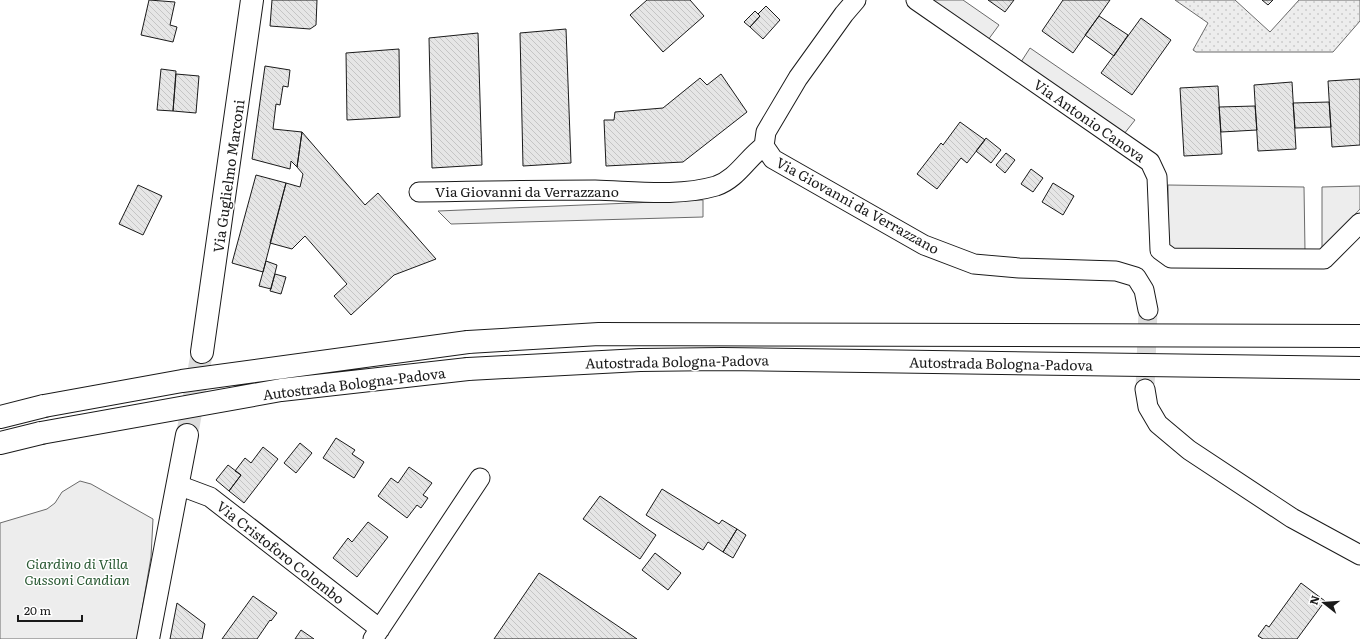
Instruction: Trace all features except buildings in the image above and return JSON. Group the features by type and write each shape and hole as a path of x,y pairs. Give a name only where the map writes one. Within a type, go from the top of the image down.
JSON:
{"main road":[{"name":"Via Guglielmo Marconi","path":"202,352 252,0"},
{"name":"Autostrada Bologna-Padova","path":"0,417 44,406 190,380 468,342 599,334 1360,336"},
{"name":"Autostrada Bologna-Padova","path":"0,443 41,433 281,390 468,369 640,360 715,359 1360,368"},
{"path":"148,639 187,435"}],"street":[{"name":"Via Giovanni da Verrazzano","path":"856,0 844,14 798,78 766,132 764,146 774,159 924,245 974,264 1019,268 1116,271 1136,277 1144,290 1148,310"},
{"name":"Via Antonio Canova","path":"916,0 1150,162 1156,176 1160,250 1171,258 1324,259 1360,223"},
{"name":"Via Giovanni da Verrazzano","path":"418,192 545,190 682,192 716,186 735,175 753,154 764,146"},
{"path":"1145,389 1148,407 1158,424 1189,450 1292,518 1352,551"},
{"name":"Via Cristoforo Colombo","path":"178,485 210,497 376,634 480,478"}],"shaded area":[{"path":"933,0 963,0 999,25 988,40"},
{"path":"1175,0 1235,0 1270,32 1299,0 1360,0 1360,21 1333,52 1196,52 1193,50 1208,23"},
{"path":"1030,48 1135,120 1124,134 1021,62"},
{"path":"1168,185 1304,187 1305,251 1180,253 1169,246 1168,242"},
{"path":"1360,186 1360,209 1322,250 1322,187"},
{"path":"703,200 703,217 451,224 438,211"},
{"name":"Giardino di Villa Gussoni Candian","path":"80,481 91,484 153,519 151,557 137,639 0,639 0,523 47,509 55,503 62,492"}],"tunnel":[{"path":"1145,389 1148,310"},
{"path":"187,435 202,352"}]}
